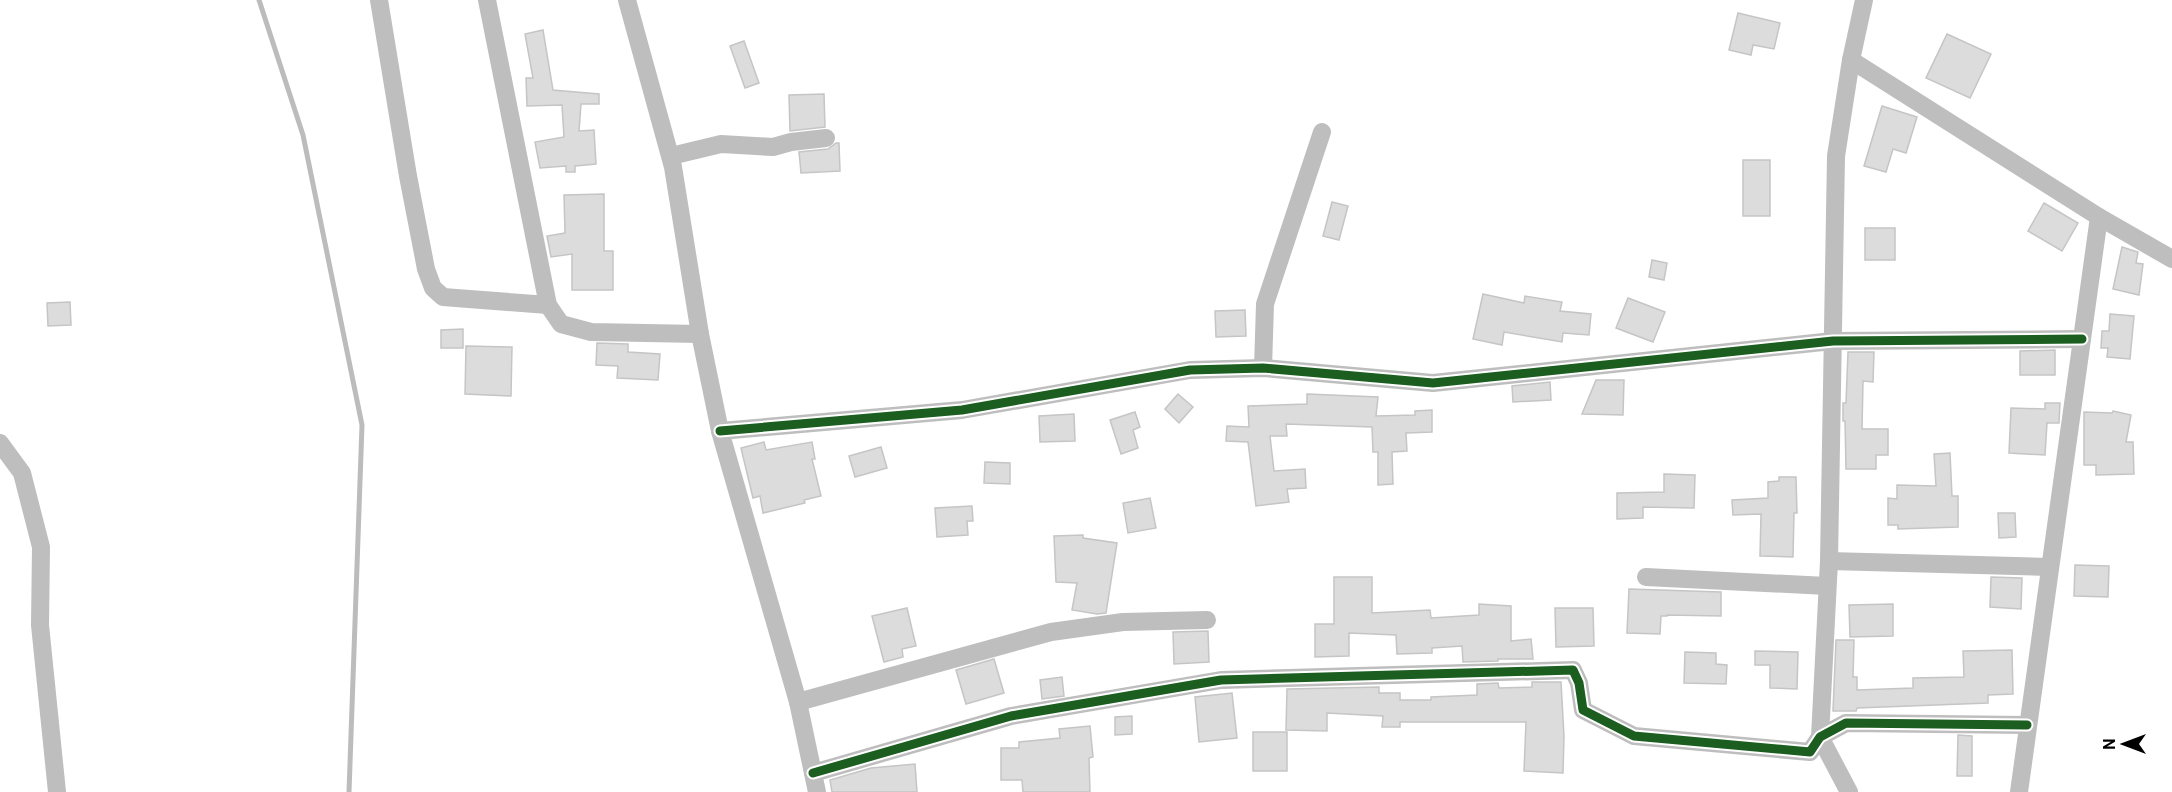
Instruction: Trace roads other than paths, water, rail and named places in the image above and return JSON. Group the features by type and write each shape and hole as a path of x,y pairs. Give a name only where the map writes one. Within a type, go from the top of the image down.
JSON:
{"street":[{"path":"380,0 408,176 426,269 433,288 443,297 548,305"},
{"path":"487,0 548,305 561,324 591,332 700,334"},
{"path":"1849,792 1820,737 1829,561 1836,156 1851,60 1864,0"},
{"path":"634,3 671,156 700,334 720,431 798,702 817,792"},
{"path":"1851,60 2099,217 2172,259"},
{"path":"1263,368 1265,304 1322,132"},
{"path":"671,156 721,144 773,147 791,142 826,138"},
{"path":"2019,792 2099,217"},
{"path":"720,431 962,410 1190,370 1263,368 1433,384 1833,341 2082,339"},
{"path":"0,443 22,473 41,548 40,625 57,792"},
{"path":"1829,561 2050,567"},
{"path":"1646,577 1827,586"},
{"path":"798,702 1051,632 1124,622 1207,620"},
{"path":"813,773 1011,716 1232,680 1573,670 1579,683 1583,710 1634,736 1810,752 1820,737 1846,723 2027,725"}],"waterway":[{"path":"259,0 303,135 362,425 349,792"}]}
